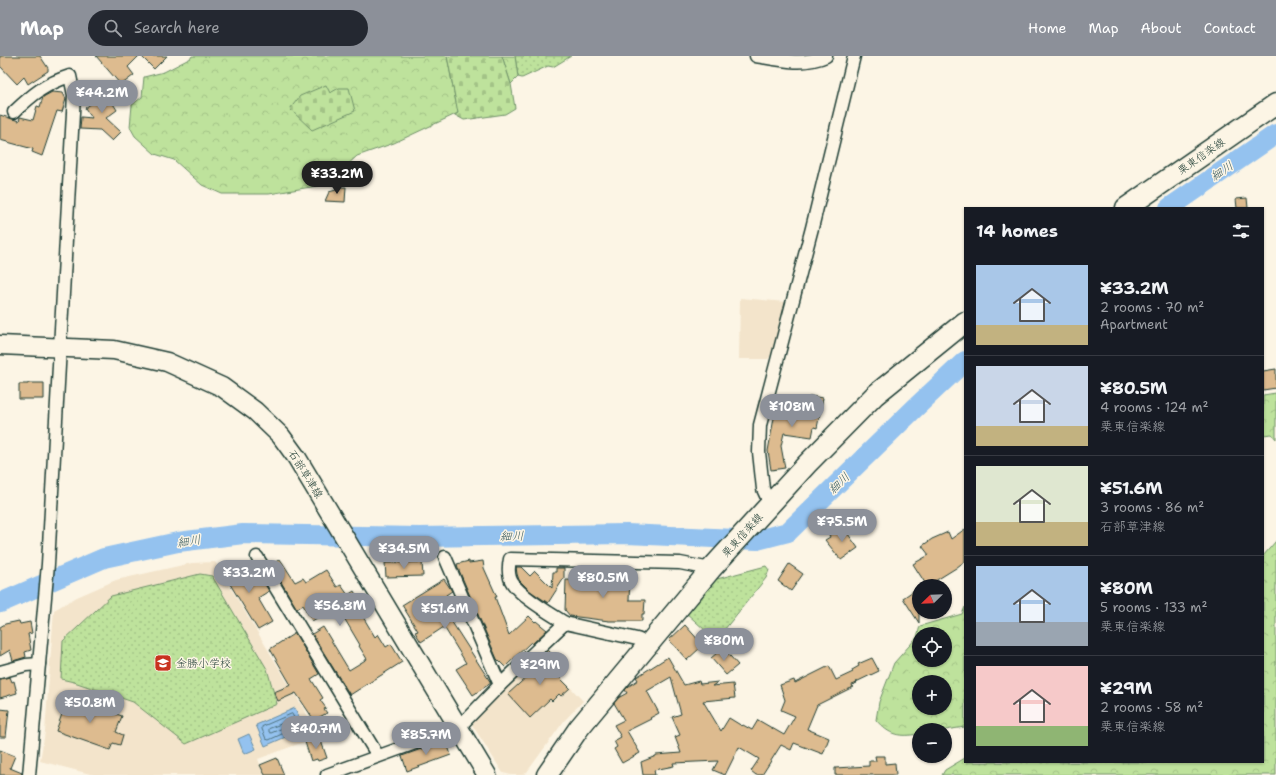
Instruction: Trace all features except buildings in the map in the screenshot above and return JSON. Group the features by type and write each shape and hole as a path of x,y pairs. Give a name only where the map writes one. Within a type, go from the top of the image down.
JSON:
{"main road":[{"name":"栗東信楽線","path":"1127,207 1276,104"},
{"name":"栗東信楽線","path":"548,775 579,728 715,565 807,464 875,395 964,323"},
{"name":"石部草津線","path":"0,345 114,350 167,362 222,387 255,411 281,436 297,458 487,775"}],"street":[{"path":"756,56 783,61 815,61 826,56"},
{"path":"765,510 759,452 760,425 812,228 854,56"},
{"path":"14,112 31,96 53,81 70,76 74,95 46,605 29,775"},
{"path":"257,556 378,756"},
{"path":"445,557 500,685"},
{"path":"649,644 637,639 565,624 519,592 510,578 510,559 715,565"},
{"path":"327,775 459,727 500,685 565,624"},
{"path":"0,672 26,665 39,664"}],"shaded area":[{"path":"740,298 786,302 771,356 768,359 739,359"},
{"name":"金勝小学校","path":"215,562 320,736 258,759 264,775 94,775 40,761 45,732 54,610 77,597 116,580 192,563"},
{"path":"559,675 583,701 564,721 527,772 523,775 503,773 471,723 519,676 539,696"}],"green space":[{"path":"192,56 447,56 458,113 394,143 357,156 332,179 323,185 269,194 222,194 202,185 174,160 155,154 135,136 130,127 132,105 142,97 144,77 164,72 191,58"},
{"path":"447,56 502,56 511,84 515,108 505,114 464,120 455,115 458,113"},
{"path":"502,56 515,56 518,77 511,84"},
{"path":"515,56 571,56 553,67 548,66 522,78 518,77"},
{"path":"326,85 330,93 339,88 349,88 355,111 312,130 290,109 300,96"},
{"path":"1276,393 1276,439 1272,434 1264,435 1264,395"},
{"path":"1276,541 1276,775 942,775 945,770 964,759 964,763 1264,763 1264,555"},
{"path":"766,566 769,570 766,578 716,640 685,612 713,580"},
{"path":"200,574 212,576 267,669 277,704 186,744 133,702 61,679 63,641 111,596"},
{"path":"964,609 964,727 952,729 952,723 912,723 912,735 895,734 890,732 876,720 879,702 894,663 912,643 912,667 952,667 952,627 920,627 944,619 952,619 952,617 962,614"}],"water":[{"path":"295,708 304,729 265,746 256,725"},
{"path":"249,734 256,749 244,754 238,739"}],"waterway":[{"name":"細川","path":"1170,207 1276,134"},
{"name":"細川","path":"0,603 104,558 178,542 243,534 419,537 627,534 757,540 788,532 964,362"}],"place":[{"name":"金勝小学校","path":"163,663"}]}
